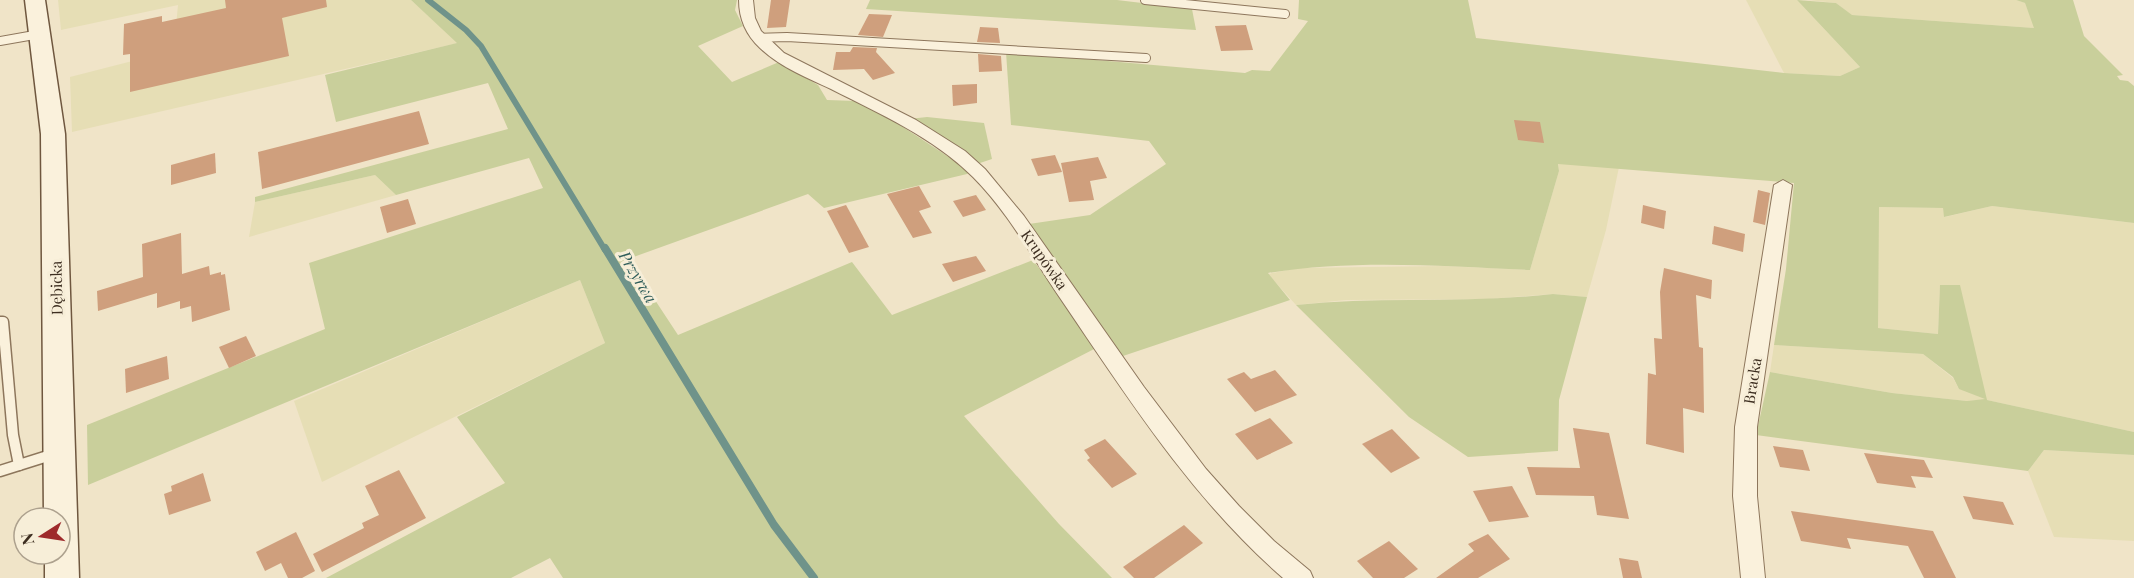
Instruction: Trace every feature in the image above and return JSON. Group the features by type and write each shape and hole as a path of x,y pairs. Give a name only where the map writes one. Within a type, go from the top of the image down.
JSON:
{"street":[{"name":"Dębicka","path":"35,0 53,134 62,578"},
{"name":"Krupówka","path":"746,0 746,15 758,38 793,65 927,134 978,173 1017,221 1190,463 1251,534 1301,578"},
{"name":"Bracka","path":"1753,578 1745,496 1746,427 1783,185"}],"lane":[{"path":"1145,0 1285,14"},
{"path":"0,41 40,34"},
{"path":"758,38 765,36 831,39 1146,58"},
{"path":"0,322 3,322 13,435 19,465"},
{"path":"0,471 59,452"}],"shaded area":[{"path":"58,0 411,0 458,43 72,132 70,77 148,57 176,26 178,5 61,30"},
{"path":"1746,0 1797,0 1860,67 1840,76 1784,73"},
{"path":"1808,0 2016,0 2025,3 2035,28 1851,15 1836,3"},
{"path":"1558,163 1619,167 1606,230 1587,297 1553,294 1488,299 1346,300 1296,305 1268,274 1298,268 1443,266 1530,270 1559,171"},
{"path":"375,175 396,195 249,237 255,202"},
{"path":"1992,206 2134,223 2134,432 1987,400 1967,401 1892,393 1770,372 1774,345 1923,354 1953,378 1959,389 1940,286 1938,334 1878,328 1878,207 1943,208 1945,217"},
{"path":"580,280 605,343 322,482 294,401"},
{"path":"2044,450 2134,455 2134,541 2054,537 2028,471"}],"green space":[{"path":"411,0 737,0 735,10 743,26 698,46 732,82 779,62 818,85 827,100 856,101 897,123 970,171 967,174 824,208 808,194 628,259 678,335 852,262 892,315 1033,260 1098,347 964,416 1059,524 1112,578 563,578 550,558 511,578 326,578 505,483 457,417 605,343 580,280 88,485 87,425 325,329 309,263 543,188 529,158 396,195 375,175 255,202 255,197 508,129 488,83 336,122 325,75 457,43"},
{"path":"870,0 1117,0 1192,9 1196,30 866,9"},
{"path":"1299,0 1468,0 1476,38 1784,73 1840,76 1860,67 1797,0 1836,3 1852,15 2034,28 2025,3 2016,0 2073,0 2084,36 2123,75 2117,76 2120,80 2128,81 2134,86 2134,223 1992,206 1944,217 1943,208 1879,207 1878,328 1938,334 1940,285 1960,285 1987,400 2134,432 2134,455 2044,450 2028,471 1756,435 1770,372 1892,393 1967,401 1985,399 1959,389 1953,377 1923,354 1774,345 1786,269 1794,183 1558,164 1559,171 1530,270 1365,265 1268,273 1290,300 1123,356 1029,224 1090,215 1166,164 1149,141 1011,125 1006,52 1245,73 1252,70 1270,71 1308,21 1298,19"},
{"path":"927,117 984,123 992,159 977,164 909,119"},
{"path":"1553,294 1587,297 1559,400 1558,451 1468,457 1409,417 1296,305 1360,301 1489,299"}],"building":[{"path":"225,0 326,0 327,7 282,18 289,56 130,92 130,54 123,55 124,24 162,16 162,22 226,8"},
{"path":"771,0 790,0 786,27 767,28"},
{"path":"869,14 892,15 883,37 858,35"},
{"path":"1246,25 1253,50 1221,51 1215,26"},
{"path":"980,27 998,28 1000,43 977,42"},
{"path":"853,47 877,48 876,52 895,73 873,80 864,69 833,70 836,52 850,52"},
{"path":"978,54 1001,56 1002,71 979,72"},
{"path":"977,84 977,103 953,106 952,85"},
{"path":"419,111 429,144 262,189 258,152"},
{"path":"1514,120 1540,122 1544,143 1518,140"},
{"path":"215,153 216,173 171,185 171,165"},
{"path":"1055,155 1062,172 1038,176 1031,159"},
{"path":"1098,157 1107,178 1090,181 1094,200 1069,202 1061,163"},
{"path":"919,186 931,207 919,211 932,233 913,238 887,194"},
{"path":"1758,190 1770,193 1765,225 1753,222"},
{"path":"976,195 986,210 963,217 953,201"},
{"path":"408,199 416,224 387,233 380,207"},
{"path":"846,205 869,247 849,253 827,211"},
{"path":"1643,205 1666,211 1664,229 1641,223"},
{"path":"1714,226 1745,234 1743,252 1712,244"},
{"path":"181,233 182,274 209,266 210,275 221,272 221,275 225,274 230,310 192,322 191,306 180,309 180,301 157,308 157,293 98,311 97,291 143,277 142,244"},
{"path":"976,256 986,271 953,282 942,264"},
{"path":"1664,268 1712,280 1711,299 1696,295 1699,347 1703,348 1704,413 1683,408 1684,453 1646,444 1648,373 1656,375 1654,338 1662,339 1660,292"},
{"path":"246,336 256,356 229,368 219,347"},
{"path":"167,356 169,379 126,393 125,369"},
{"path":"1275,370 1297,395 1255,412 1227,379 1244,372 1251,379"},
{"path":"1270,418 1293,443 1257,460 1235,434"},
{"path":"1573,428 1609,433 1629,519 1597,515 1594,496 1536,495 1527,467 1580,468"},
{"path":"1392,429 1420,458 1391,473 1362,444"},
{"path":"1105,439 1137,474 1112,488 1087,460 1090,458 1084,450"},
{"path":"1773,446 1803,450 1810,471 1780,467"},
{"path":"1864,453 1924,460 1933,478 1911,476 1916,488 1877,483"},
{"path":"399,470 426,518 322,572 313,554 364,528 362,523 379,515 365,486"},
{"path":"203,473 211,501 169,515 164,494 172,491 171,486"},
{"path":"1512,486 1529,517 1489,522 1473,491"},
{"path":"1963,496 2003,502 2014,525 1973,519"},
{"path":"1791,511 1933,531 1956,578 1924,578 1908,546 1847,538 1851,549 1801,541"},
{"path":"1184,525 1203,543 1154,578 1134,578 1123,567"},
{"path":"296,532 315,571 302,578 288,578 281,563 265,571 256,552"},
{"path":"1488,534 1510,559 1478,578 1436,578 1474,551 1468,544"},
{"path":"1389,541 1418,569 1404,578 1373,578 1357,561"},
{"path":"1619,558 1638,561 1642,578 1623,578"}],"waterway":[{"name":"Przyrwa","path":"428,0 466,30 481,46 605,250"},
{"name":"Przyrwa","path":"605,248 774,525 814,578"}]}
